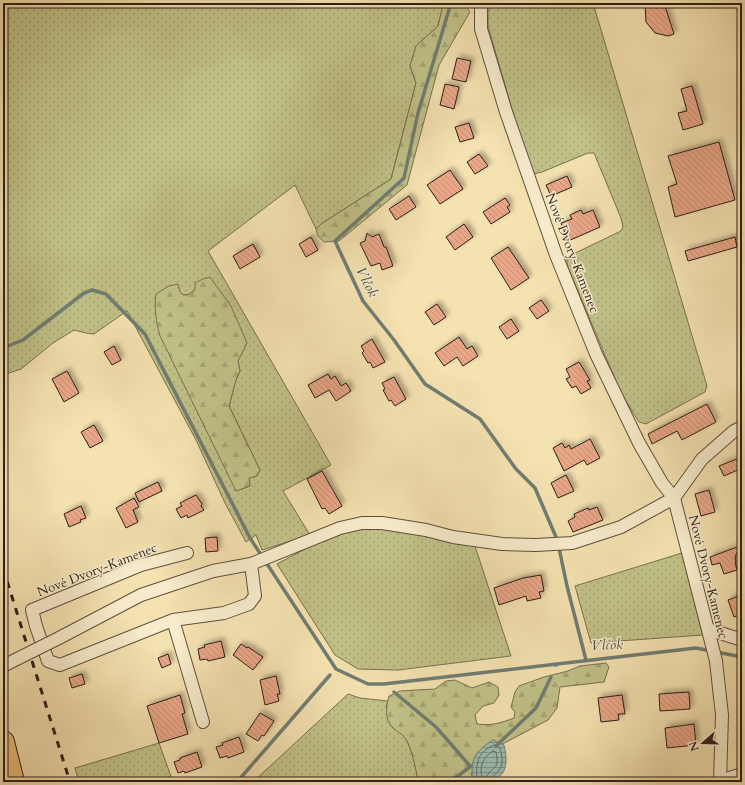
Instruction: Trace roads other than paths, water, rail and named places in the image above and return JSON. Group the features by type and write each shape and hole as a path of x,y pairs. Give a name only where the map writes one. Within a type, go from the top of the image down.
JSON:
{"highway":[{"path":"3,742 13,782"}],"street":[{"name":"Nové Dvory-Kamenec","path":"481,3 481,29 506,112 556,256 596,354 639,443 662,483 674,498 716,662 722,715 720,782"},
{"path":"3,666 141,595 213,571 254,563 340,528 362,523 382,523 426,530 453,537 502,544 536,545 572,543 621,526 674,498 702,459 734,431 742,427"},
{"name":"Nové Dvory-Kamenec","path":"187,553 141,565 32,610 48,661 60,665 173,620 224,613 249,604 255,596 254,563"},
{"path":"173,620 203,722"},
{"path":"709,632 742,640"},
{"path":"720,782 742,774"}],"water":[{"path":"493,740 504,745 506,766 498,778 490,782 473,782 472,768 475,757 481,749"}],"waterway":[{"name":"Vlčok","path":"451,3 418,113 404,178 335,241 363,301 394,340 425,384 480,419 516,469 535,488 556,537"},
{"path":"3,348 23,340 84,293 92,290 106,294 145,334 250,538 336,669 368,684 384,684 557,664"},
{"name":"Vlčok","path":"559,548 586,660"},
{"name":"Vlčok","path":"556,665 696,648 742,657"},
{"path":"237,782 330,675"},
{"path":"496,746 536,708 551,677"},
{"name":"Vlčok","path":"394,692 436,727 470,766"},
{"path":"453,782 454,779 471,766"}],"railway":[{"path":"3,568 27,645"},
{"path":"32,661 70,782"}]}
